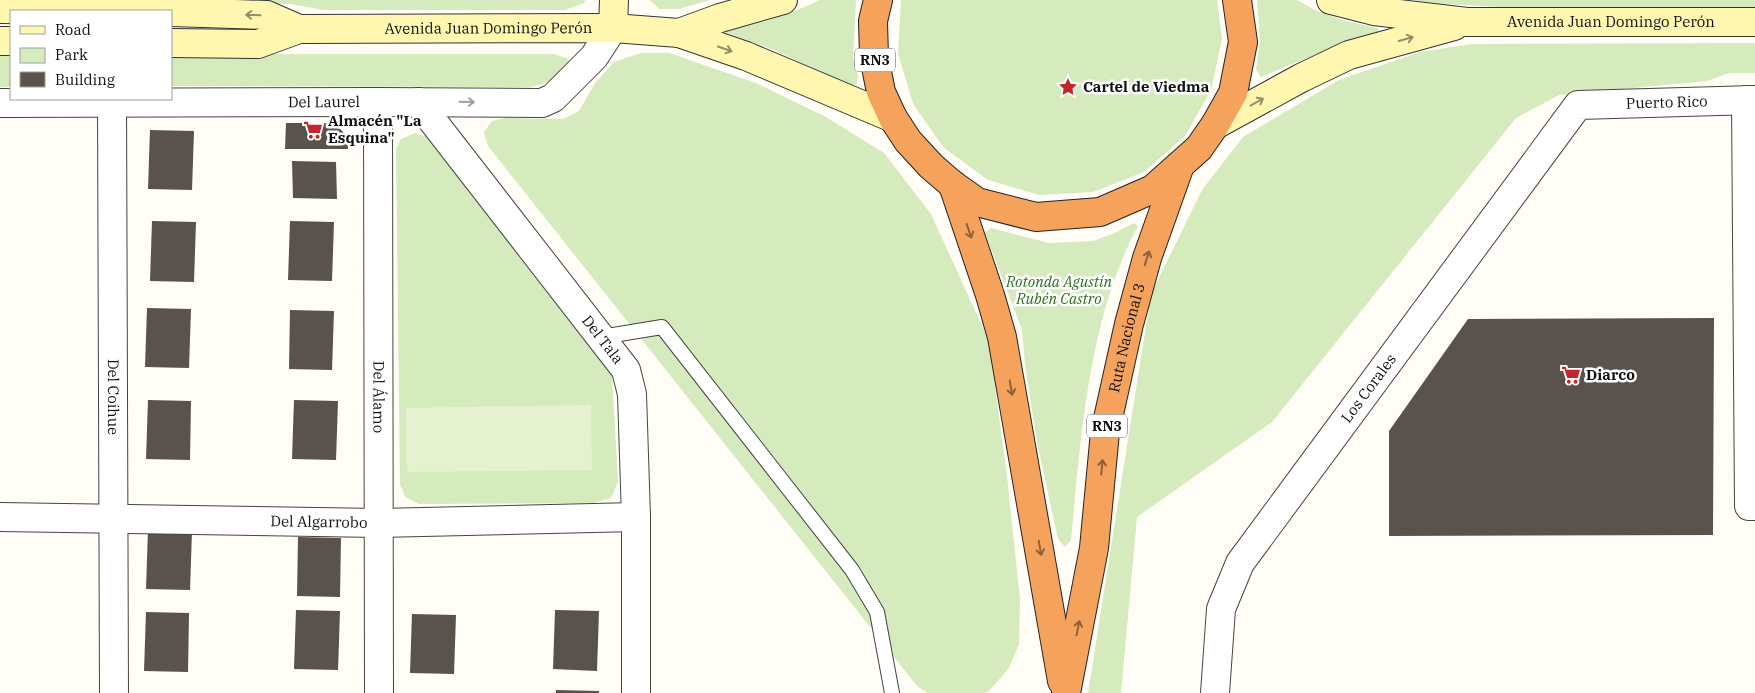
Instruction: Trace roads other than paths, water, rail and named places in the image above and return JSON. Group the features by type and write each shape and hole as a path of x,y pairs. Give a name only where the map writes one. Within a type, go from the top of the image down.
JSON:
{"highway":[{"name":"Ruta Nacional 3","path":"878,0 873,21 874,57 881,92 893,118 908,141 931,166 977,202 1036,217 1100,212 1153,189 1199,148 1215,126 1233,93 1243,42 1237,0"},
{"name":"Ruta Nacional 3","path":"1065,693 1094,548 1105,432 1129,324 1147,258 1180,166"},
{"name":"Ruta Nacional 3","path":"953,185 990,295 1002,338 1065,693"}],"main road":[{"path":"613,28 614,0"},
{"name":"Avenida Juan Domingo Perón","path":"679,33 720,18 783,0"},
{"name":"Avenida Juan Domingo Perón","path":"1331,0 1374,11 1467,22 1755,22"},
{"path":"0,9 113,7 147,10"},
{"name":"Avenida Juan Domingo Perón","path":"172,12 267,15 299,29"},
{"name":"Avenida Juan Domingo Perón","path":"1215,126 1301,78 1349,56 1467,22"},
{"name":"Avenida Juan Domingo Perón","path":"172,43 258,44 299,29 613,28 679,33 746,56 893,118"}],"street":[{"name":"Del Laurel","path":"0,103 112,101 542,103 553,98 594,57 613,28"},
{"name":"Puerto Rico","path":"1578,105 1750,100"},
{"path":"1750,100 1752,506"},
{"name":"Del Coihue","path":"112,101 114,693"},
{"name":"Del Álamo","path":"378,102 379,693"},
{"name":"Del Tala","path":"418,102 626,370 632,394 636,517 636,693"},
{"name":"Los Corales","path":"1215,693 1221,609 1240,563 1578,105"},
{"name":"Del Algarrobo","path":"0,517 379,523 636,517"}],"lane":[{"path":"601,337 662,328 852,570 877,612 892,693"}],"place":[{"name":"Cartel de Viedma","path":"1068,87"},
{"name":"Almacén \"La Esquina\"","path":"313,130"},
{"name":"Diarco","path":"1571,375"}],"park label":[{"name":"Rotonda Agustín Rubén Castro","path":"1059,290"}]}
